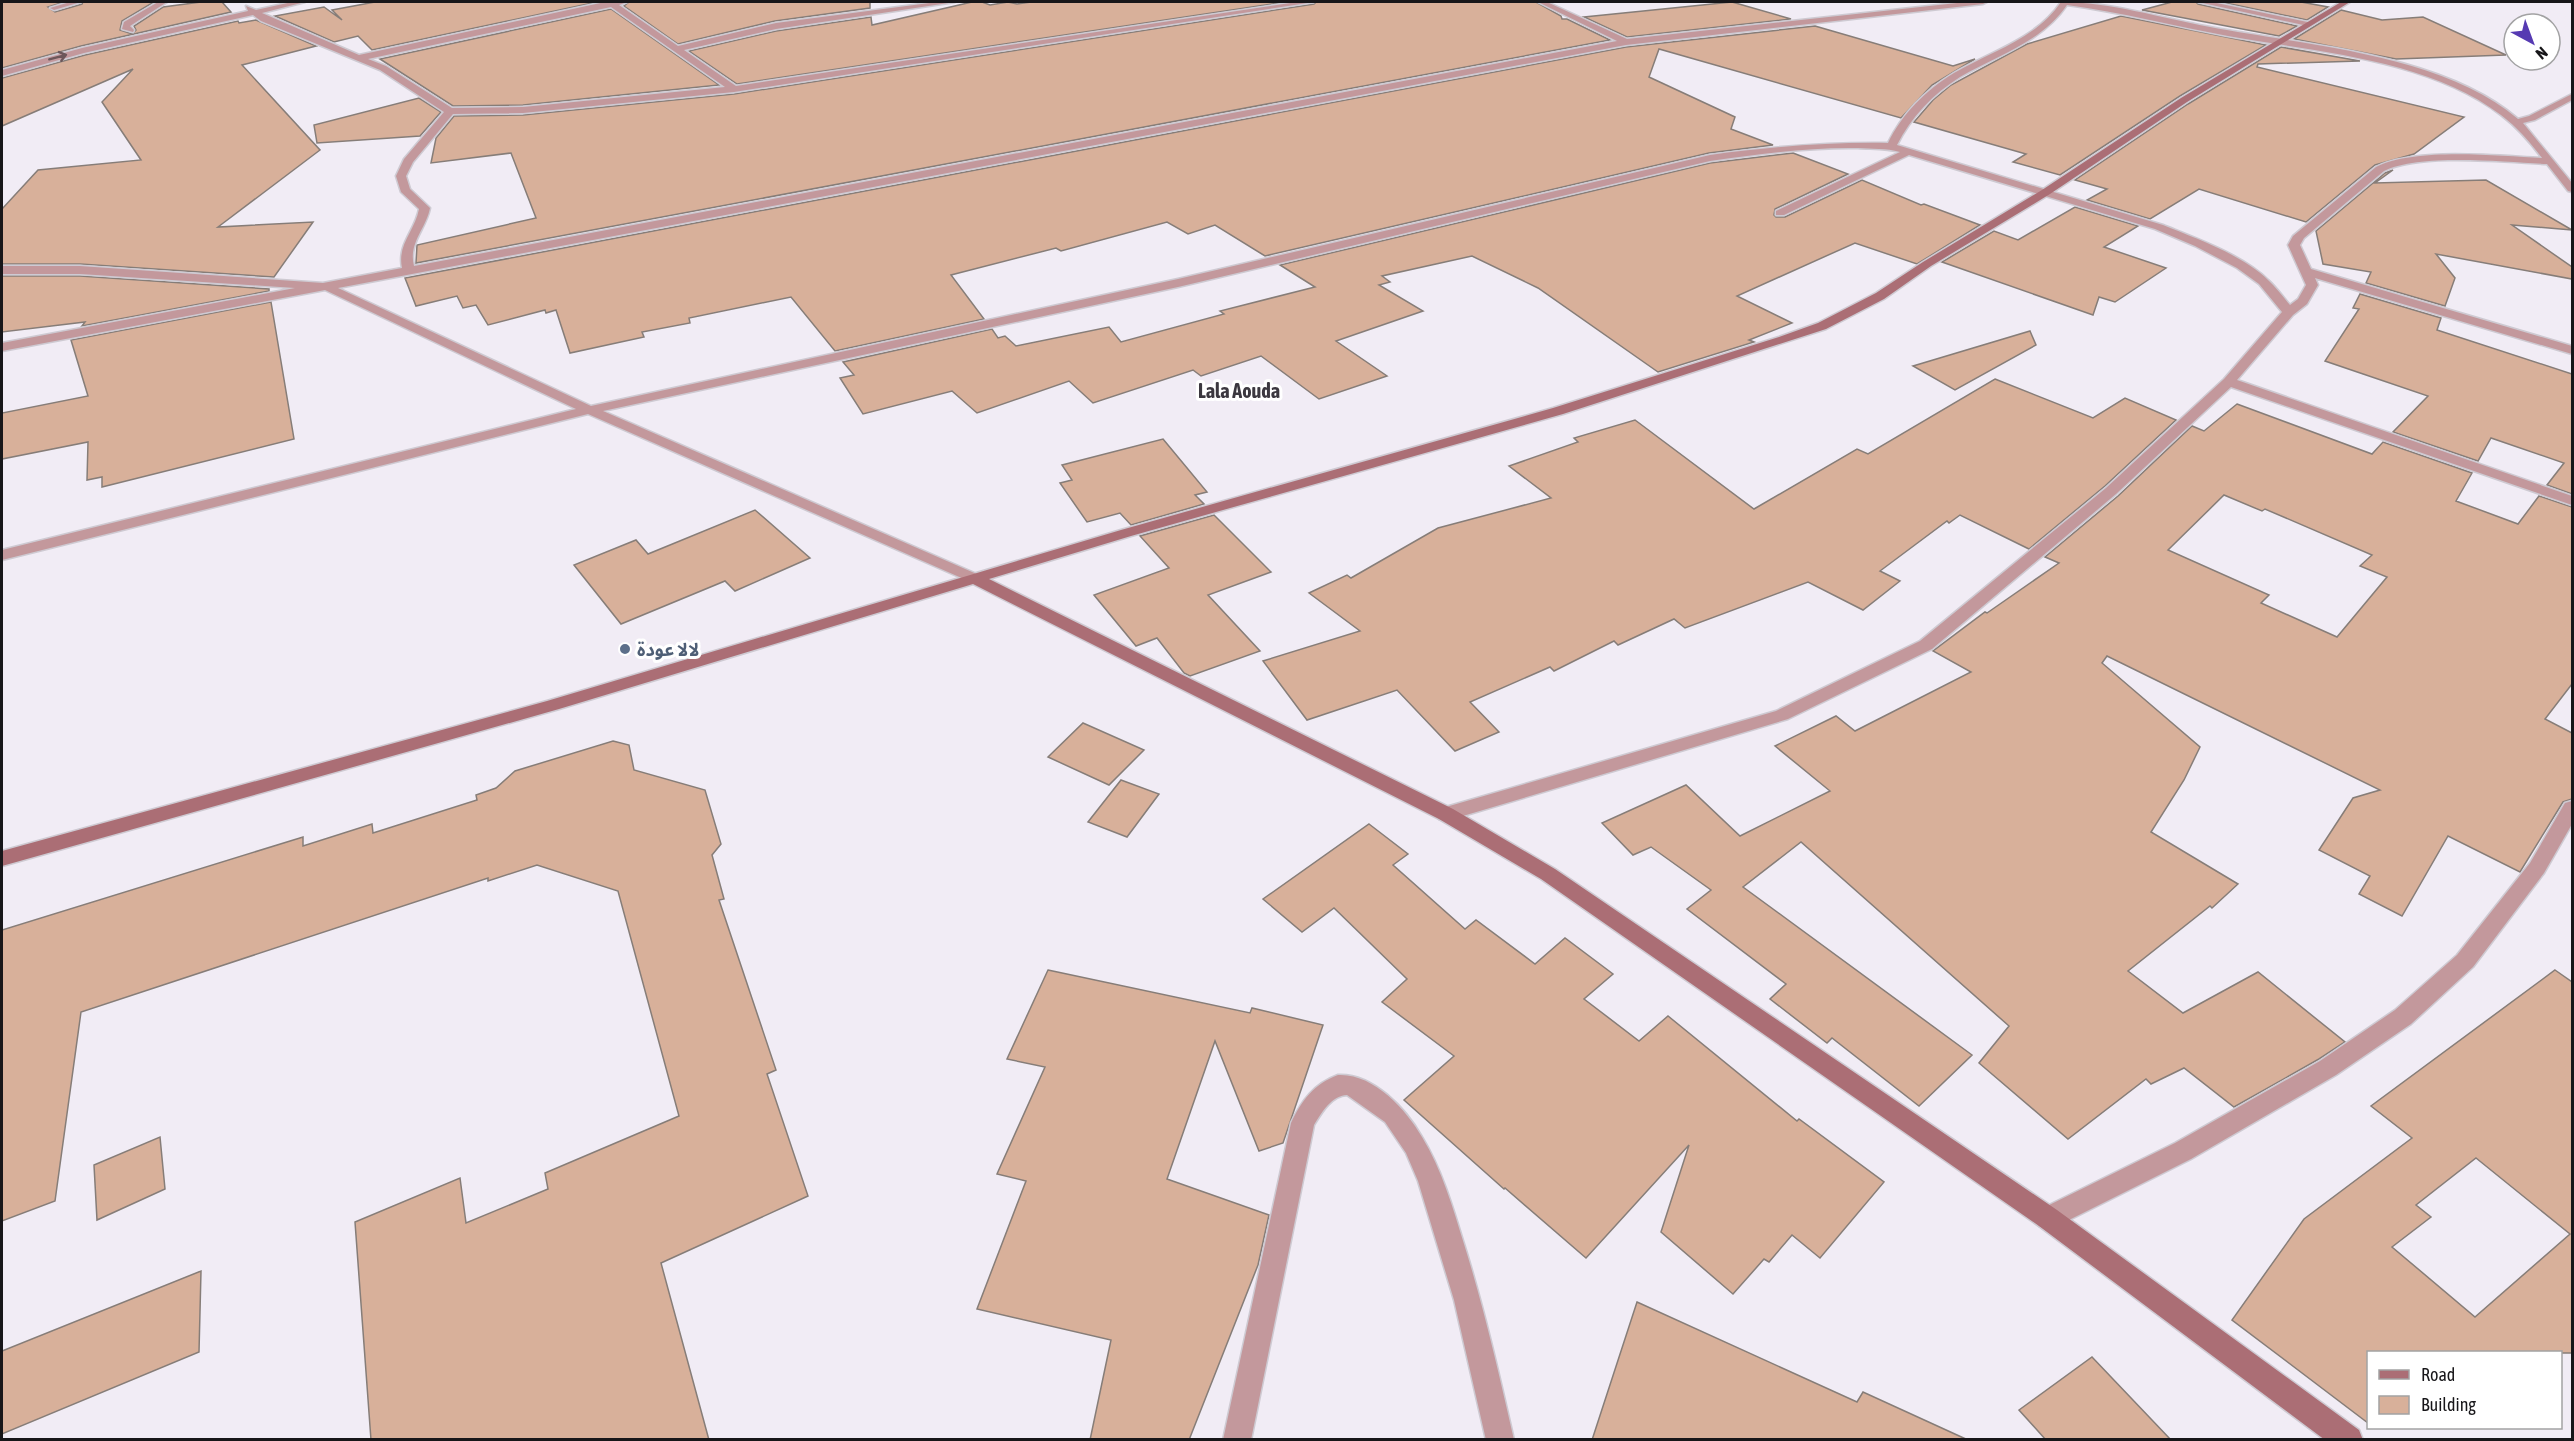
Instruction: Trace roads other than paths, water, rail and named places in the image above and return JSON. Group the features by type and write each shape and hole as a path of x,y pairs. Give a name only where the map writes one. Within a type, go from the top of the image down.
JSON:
{"main road":[{"path":"2,859 553,705 973,578 1558,411 1784,340 1822,326 1880,296 1927,264 2046,192 2184,100 2346,2"},
{"path":"973,578 1446,814 1548,874 2048,1218 2349,1440"}],"street":[{"path":"54,8 77,2"},
{"path":"130,30 125,28 127,24 149,5 163,2"},
{"path":"2,63 130,30 301,2"},
{"path":"358,58 623,2"},
{"path":"675,49 776,26 951,2"},
{"path":"2,73 252,10 290,30 383,68 450,111 523,110 734,89 1310,2"},
{"path":"1542,2 1626,42"},
{"path":"2,347 1626,42 1983,2"},
{"path":"1890,147 1904,122 1942,87 2036,32 2061,10 2065,2 2326,50 2425,75 2474,94 2517,122 2572,189"},
{"path":"2202,2 2308,23"},
{"path":"610,3 734,89"},
{"path":"2517,122 2532,118 2572,97"},
{"path":"409,272 404,257 409,240 424,219 425,208 405,190 401,176 408,161 450,111"},
{"path":"2,555 590,410 1178,283 1710,158 1762,151 1832,146 1890,147 2046,192 2159,227 2199,244 2241,266 2263,281 2289,312"},
{"path":"1780,213 1907,152"},
{"path":"1446,814 1782,715 1926,645 2111,491 2229,382 2289,312 2303,301 2312,285 2294,245 2299,236 2380,169 2390,164 2449,157 2548,161"},
{"path":"2,270 80,270 327,287 590,410 973,578"},
{"path":"2308,272 2572,350"},
{"path":"2229,382 2572,501"},
{"path":"2048,1218 2183,1151 2328,1068 2403,1017 2465,961 2537,868 2572,808"},
{"path":"1236,1440 1303,1123 1316,1099 1334,1085 1346,1084 1360,1088 1393,1116 1412,1143 1427,1174 1443,1216 1474,1325 1500,1440"}],"place":[{"name":"لالا عودة","path":"625,649"}],"district":[{"name":"Lala Aouda","path":"1239,390"}]}
